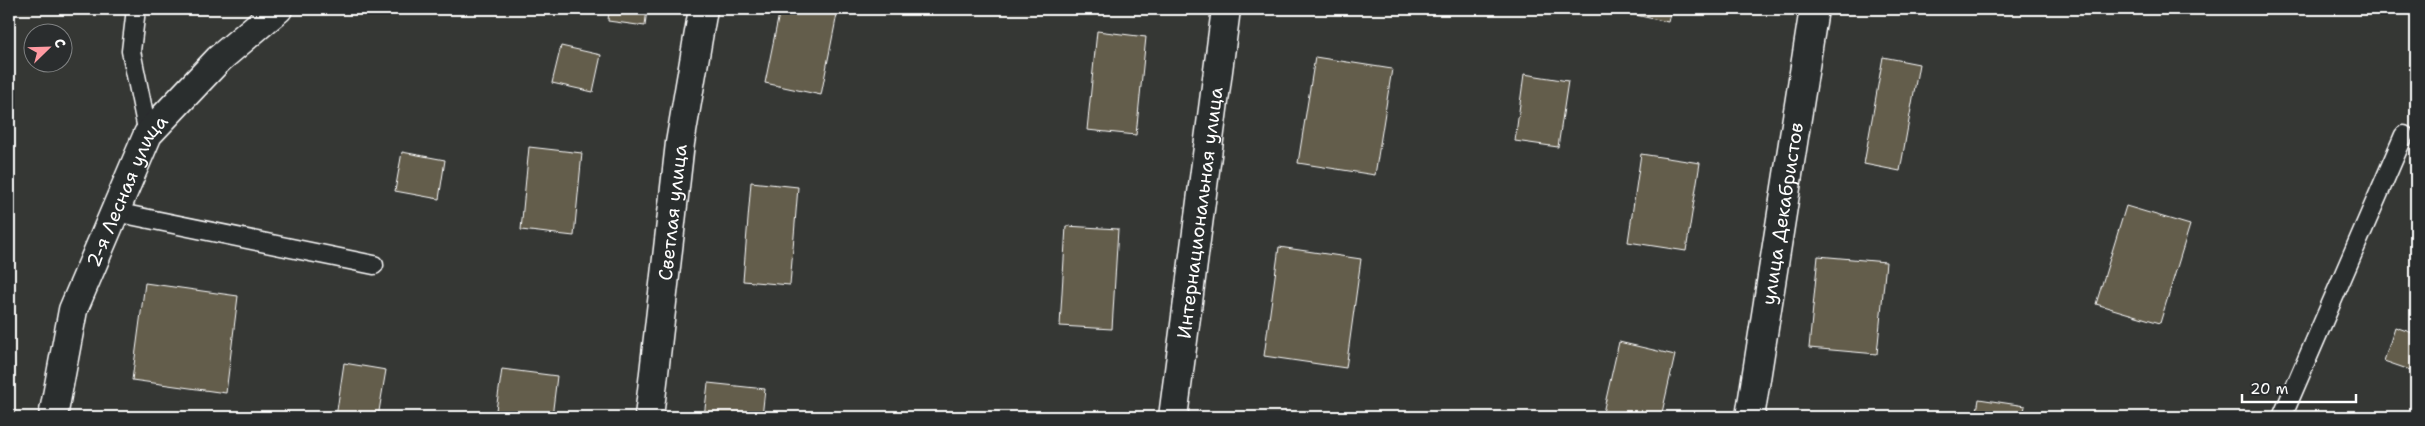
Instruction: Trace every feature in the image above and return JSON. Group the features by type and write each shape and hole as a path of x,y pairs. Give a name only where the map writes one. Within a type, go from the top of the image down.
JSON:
{"street":[{"name":"2-я Лесная улица","path":"53,417 73,310 148,134 219,60 278,9"},
{"name":"Светлая улица","path":"649,417 680,143 703,9"},
{"name":"Интернациональная улица","path":"1173,417 1226,9"},
{"name":"улица Декабристов","path":"1750,417 1814,9"}],"lane":[{"path":"136,9 131,51 148,134"},
{"path":"2282,417 2404,135"},
{"path":"115,212 374,264"}],"building":[{"path":"609,9 647,9 645,26 608,21"},
{"path":"780,9 838,9 821,95 765,83"},
{"path":"1608,9 1671,9 1668,22"},
{"path":"1097,31 1146,37 1136,135 1087,130"},
{"path":"561,46 601,55 593,92 552,83"},
{"path":"1315,57 1392,69 1375,175 1298,163"},
{"path":"1883,57 1919,64 1900,171 1864,164"},
{"path":"1524,74 1568,81 1558,147 1515,141"},
{"path":"529,147 582,153 574,236 521,230"},
{"path":"402,152 445,160 439,199 395,191"},
{"path":"1641,154 1700,163 1686,251 1628,242"},
{"path":"751,182 798,187 790,285 743,281"},
{"path":"2126,206 2190,225 2160,323 2096,304"},
{"path":"1066,226 1118,229 1112,329 1060,326"},
{"path":"1279,247 1361,259 1346,368 1264,356"},
{"path":"1818,256 1886,262 1877,354 1809,348"},
{"path":"145,283 238,296 226,393 132,380"},
{"path":"2395,327 2416,334 2416,372 2384,361"},
{"path":"1619,342 1675,355 1661,417 1602,417"},
{"path":"344,363 386,370 378,417 336,417"},
{"path":"502,369 557,376 552,417 495,417"},
{"path":"708,383 765,389 762,417 704,417"},
{"path":"1979,399 2025,406 2023,417 1976,417"}]}
